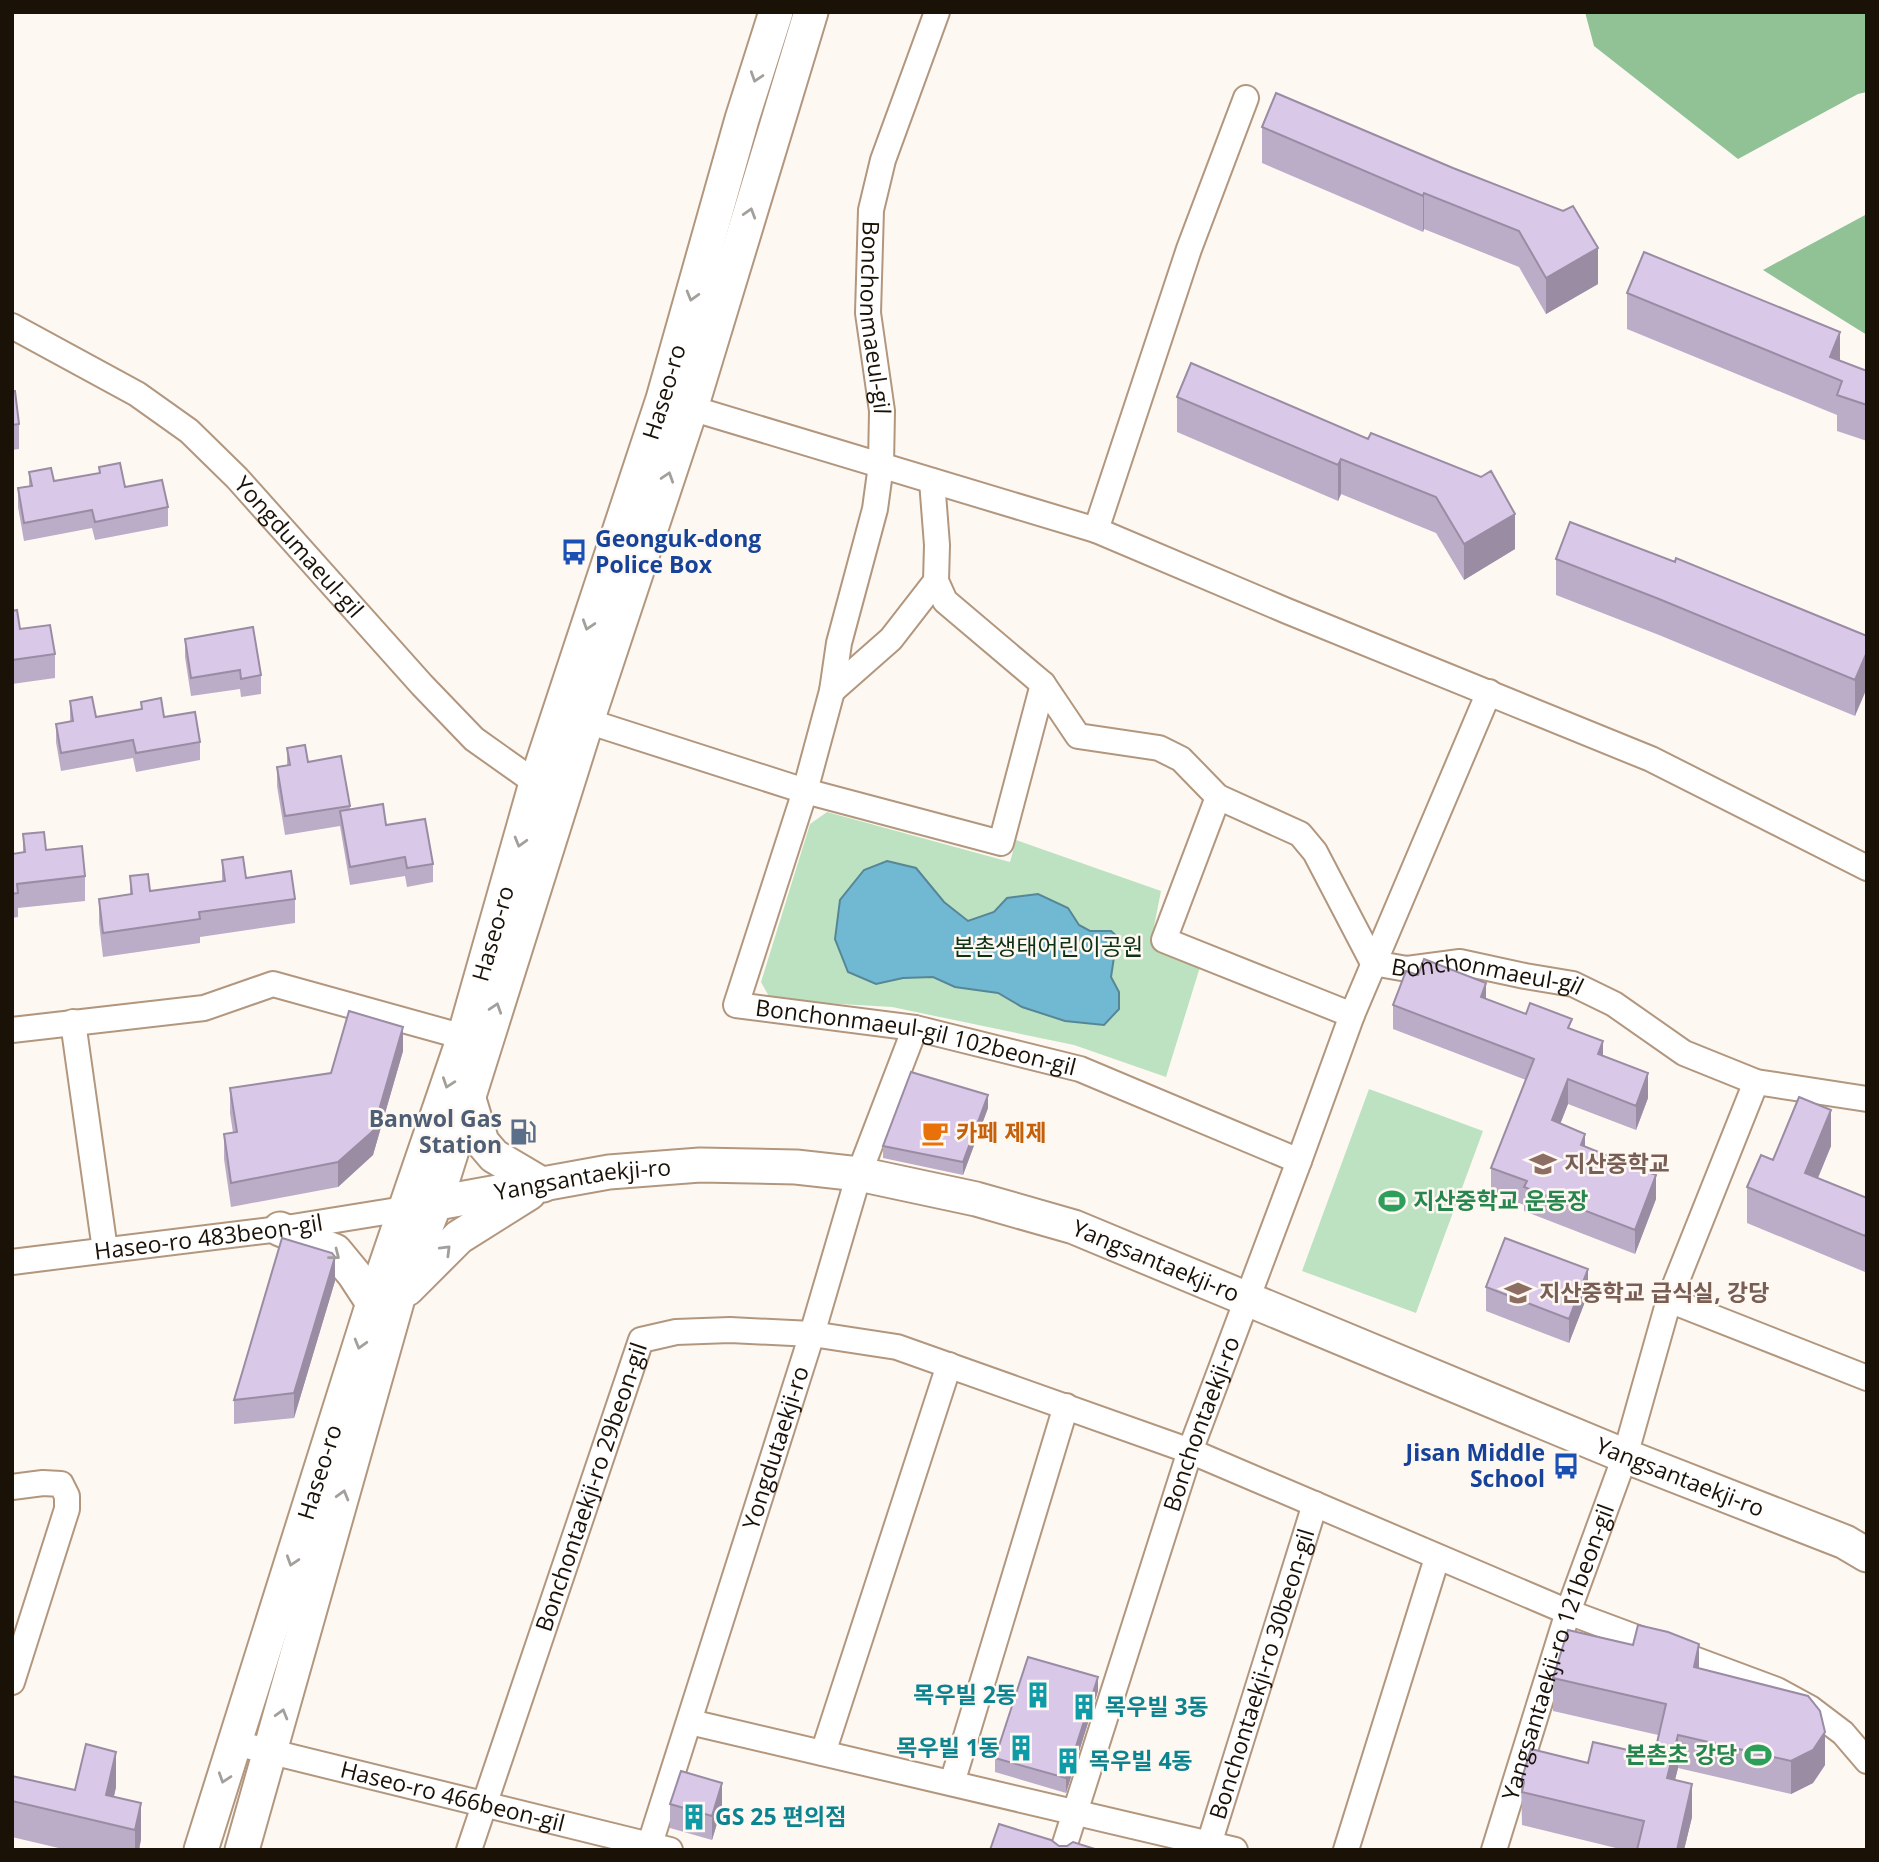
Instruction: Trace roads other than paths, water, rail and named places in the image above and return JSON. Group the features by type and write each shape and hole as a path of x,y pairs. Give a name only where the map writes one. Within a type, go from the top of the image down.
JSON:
{"main road":[{"name":"Haseo-ro","path":"201,1850 385,1300 419,1206 468,1096 550,789 587,721 677,403 742,119 776,12"},
{"name":"Haseo-ro","path":"419,1206 464,1037 811,12"},
{"path":"280,1228 335,1251 354,1274 385,1300 459,1237 543,1185 494,1156 482,1142 468,1096"},
{"name":"Yangsantaekji-ro","path":"419,1206 609,1172 700,1165 796,1167 859,1174 976,1199 1074,1227 1625,1456 1845,1542 1867,1555"},
{"name":"Haseo-ro","path":"242,1850 271,1752 385,1300"}],"street":[{"name":"Bonchonmaeul-gil","path":"881,465 882,411 868,313 871,210 883,160 937,12"},
{"path":"1096,530 1189,249 1246,98"},
{"name":"Yongdumaeul-gil","path":"12,326 137,394 189,431 237,478 422,685 474,739 550,789"},
{"path":"677,403 1096,530 1651,759 1867,868"},
{"name":"Bonchonmaeul-gil 102beon-gil","path":"881,465 875,509 839,643 832,691 805,792 736,1005 915,1028 1080,1069 1299,1161"},
{"path":"832,691 891,639 936,581 937,545 932,481"},
{"name":"Bonchonmaeul-gil","path":"936,581 945,601 1042,684 1078,736 1158,748 1181,759 1218,797 1300,834 1315,852 1373,963 1407,969 1460,961 1573,984 1614,1004 1684,1053 1756,1082 1867,1099"},
{"path":"587,721 805,792 1001,843 1042,684"},
{"name":"Bonchontaekji-ro","path":"1063,1850 1190,1451 1352,1015 1489,692"},
{"path":"1218,797 1164,940 1352,1015"},
{"path":"12,1030 204,1008 273,984 464,1037"},
{"path":"73,1022 105,1250"},
{"name":"Yongdutaekji-ro","path":"655,1848 690,1722 812,1334 859,1174 915,1028"},
{"path":"1756,1082 1670,1300 1867,1378"},
{"name":"Haseo-ro 483beon-gil","path":"12,1262 280,1228 419,1206"},
{"name":"Yangsantaekji-ro 121beon-gil","path":"1493,1850 1568,1612 1625,1456 1670,1300"},
{"name":"Bonchontaekji-ro 29beon-gil","path":"469,1850 641,1340 676,1332 730,1330 812,1334 897,1347 1190,1451"},
{"path":"824,1753 949,1365"},
{"path":"952,1783 1066,1406"},
{"name":"Bonchontaekji-ro 30beon-gil","path":"1190,1451 1568,1612 1777,1690 1843,1733 1867,1761"},
{"path":"12,1487 61,1484 67,1496 67,1509 12,1682"},
{"name":"Bonchontaekji-ro 30beon-gil","path":"1209,1844 1315,1504"},
{"path":"1346,1850 1437,1558"},
{"path":"690,1722 1235,1850"},
{"name":"Haseo-ro 466beon-gil","path":"235,1743 655,1848"}],"water":[{"path":"887,861 916,868 944,902 968,921 994,912 1007,898 1038,894 1068,908 1079,925 1090,931 1111,931 1120,939 1111,977 1119,992 1119,1009 1104,1025 1065,1021 1022,1007 998,993 955,987 933,977 903,978 876,984 848,972 835,939 840,900 864,870"}],"place":[{"name":"Geonguk-dong Police Box","path":"574,552"},
{"name":"Banwol Gas Station","path":"523,1132"},
{"name":"카페 제제","path":"935,1133"},
{"name":"지산중학교","path":"1543,1164"},
{"name":"지산중학교 운동장","path":"1392,1201"},
{"name":"지산중학교 급식실, 강당","path":"1518,1293"},
{"name":"Jisan Middle School","path":"1566,1466"},
{"name":"목우빌 2동","path":"1038,1695"},
{"name":"목우빌 3동","path":"1084,1707"},
{"name":"목우빌 1동","path":"1021,1748"},
{"name":"본촌초 강당","path":"1758,1755"},
{"name":"목우빌 4동","path":"1068,1761"},
{"name":"GS 25 편의점","path":"694,1817"}],"park label":[{"name":"본촌생태어린이공원","path":"1048,947"}]}
